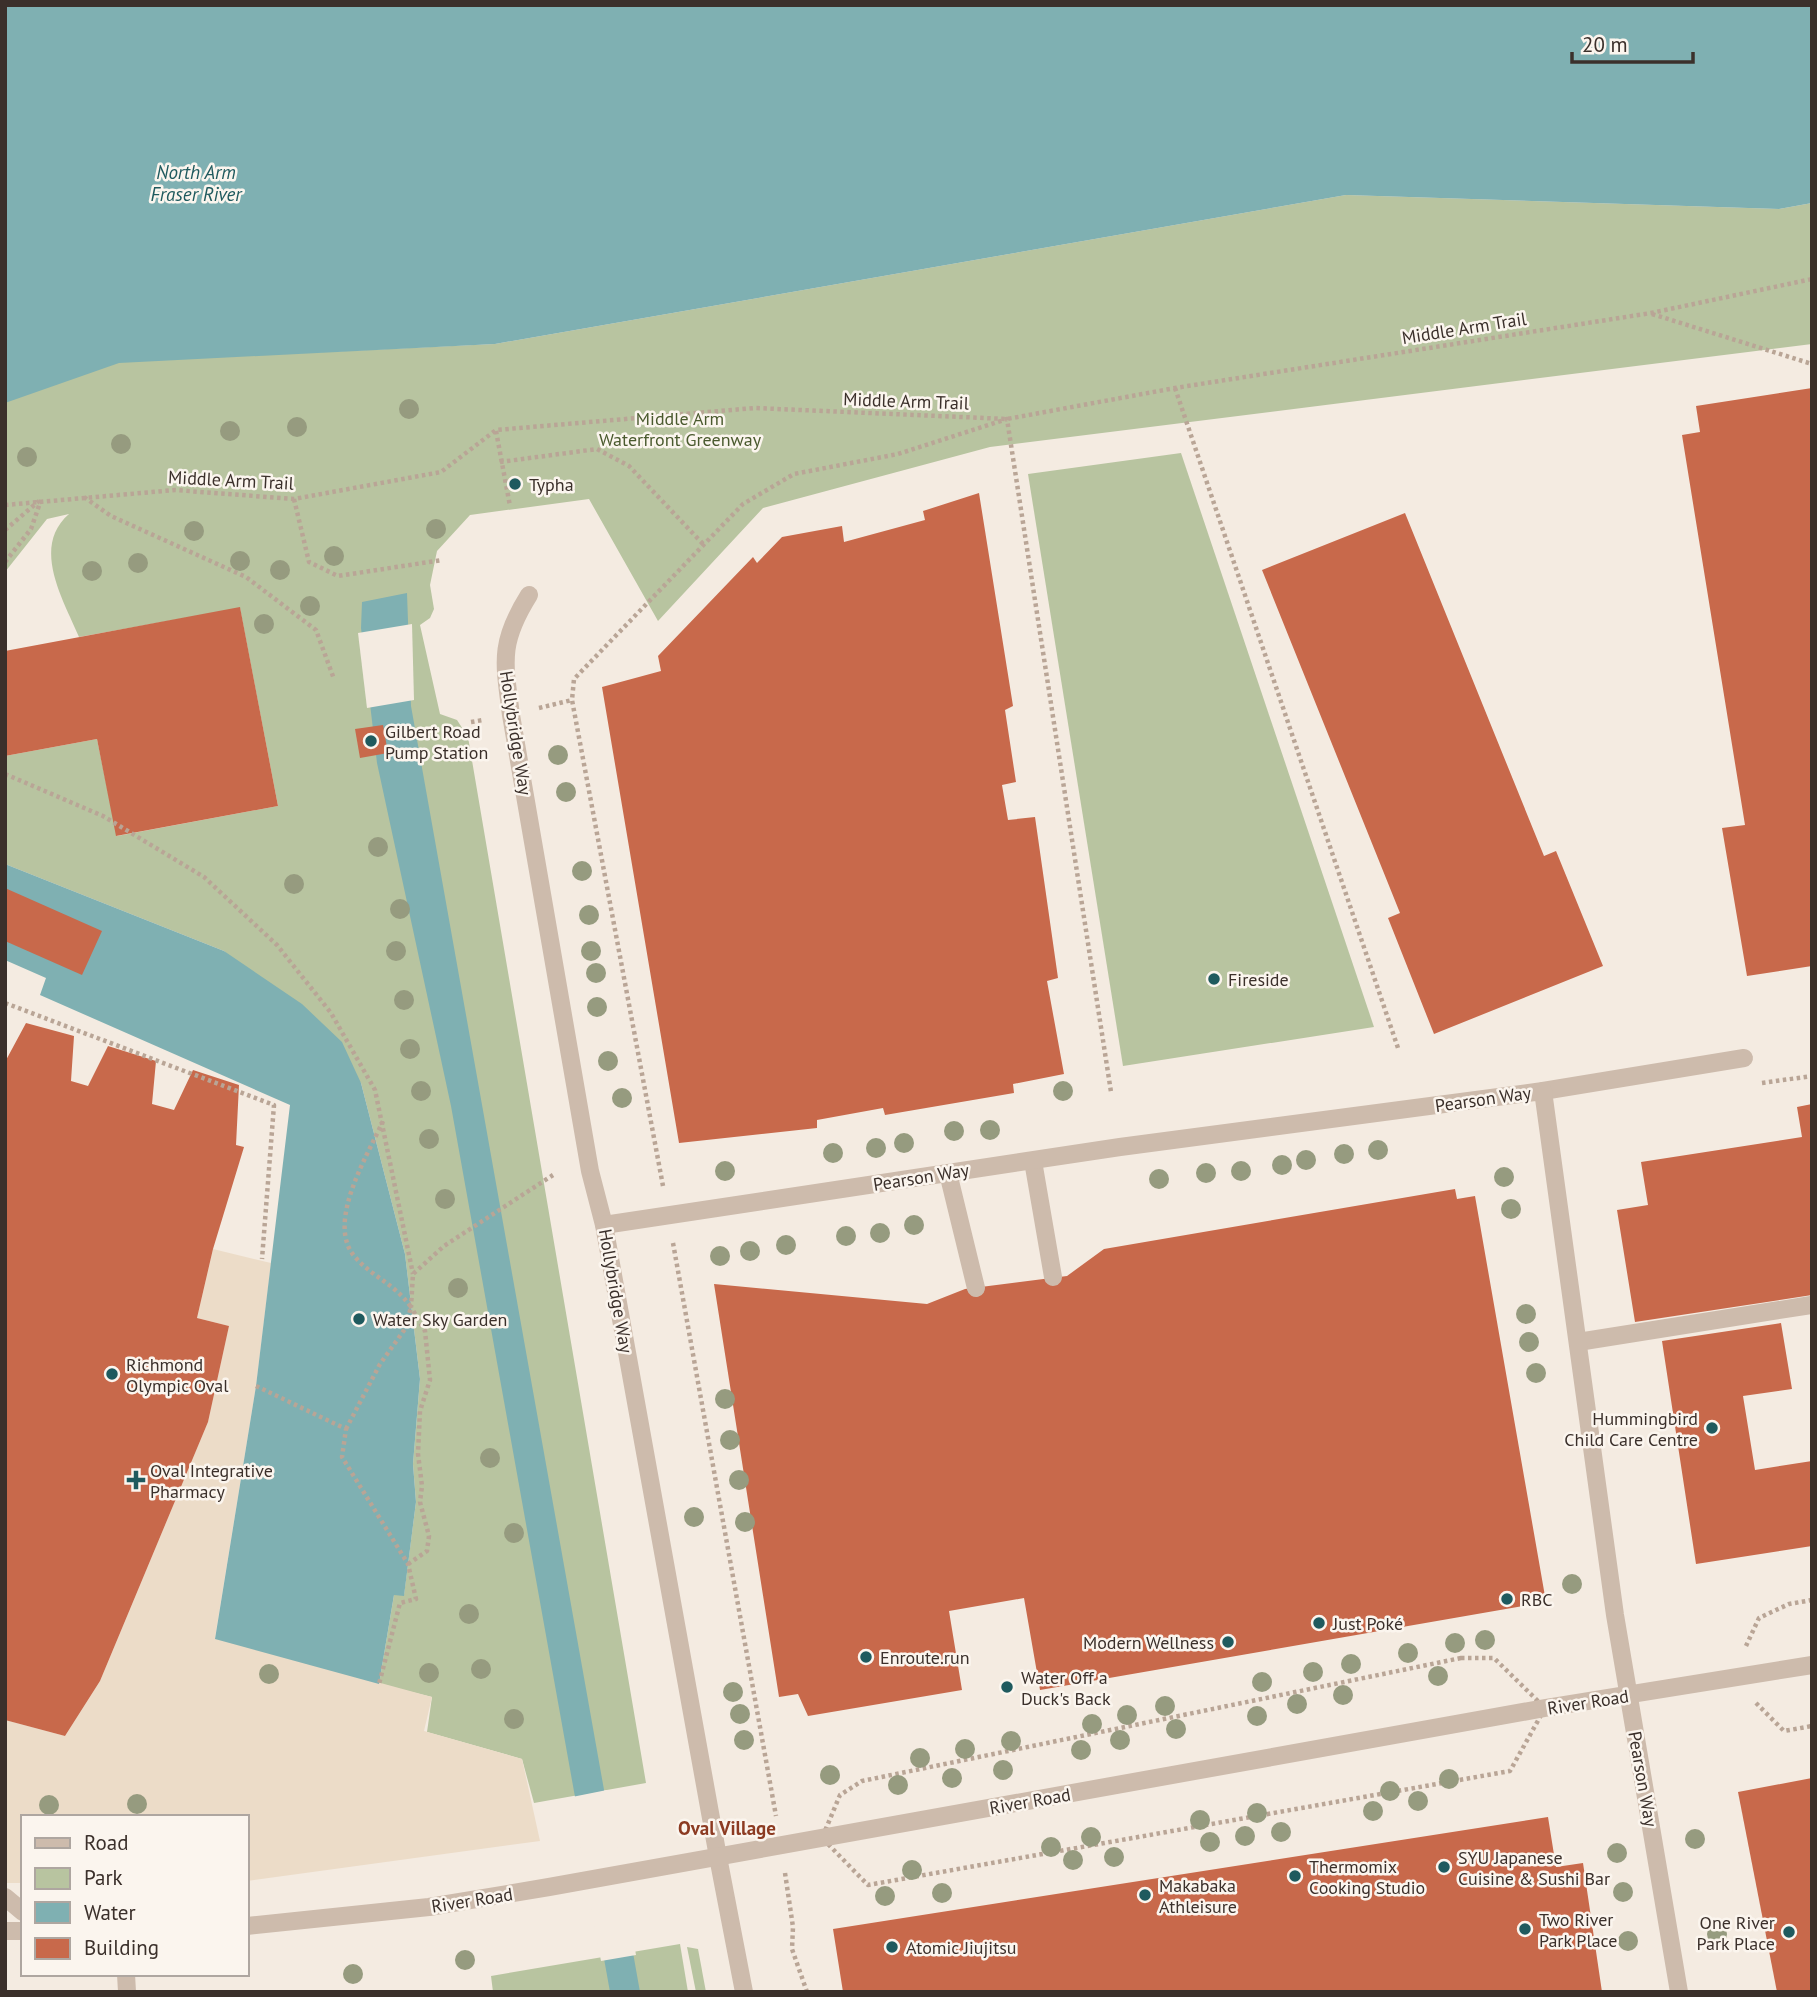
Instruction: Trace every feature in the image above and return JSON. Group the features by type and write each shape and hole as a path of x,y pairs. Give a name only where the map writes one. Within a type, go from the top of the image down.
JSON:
{"street":[{"name":"Hollybridge Way","path":"529,595 513,620 503,652 513,729 587,1156 604,1225 744,1992"},
{"path":"1543,1091 1744,1058"},
{"name":"Pearson Way","path":"604,1225 948,1173 1543,1091 1628,1695 1679,1992"},
{"path":"1034,1161 1053,1277"},
{"path":"948,1173 976,1288"},
{"path":"1578,1342 1811,1305"},
{"name":"River Road","path":"248,1926 429,1907 549,1887 1545,1708 1812,1665"},
{"path":"5,1897 21,1910"}],"path":[{"name":"Middle Arm Trail","path":"5,505 175,490 294,499 442,472 496,430 755,408 1007,419 1175,388 1651,313 1812,279"},
{"path":"1651,313 1812,364"},
{"path":"1175,388 1398,1048"},
{"path":"658,1163 572,700 574,679 743,504 794,474 898,454 1007,419 1111,1092"},
{"path":"496,430 509,506"},
{"path":"500,462 597,449 628,466 703,544"},
{"path":"84,497 111,516 246,577 316,630 334,679"},
{"path":"294,499 309,562 338,576 442,560"},
{"path":"5,530 41,500"},
{"path":"5,562 31,529 41,500"},
{"path":"5,774 103,817 204,877 244,910 277,945 331,1013 375,1090 384,1120 413,1274 411,1307 405,1329 380,1364 346,1429 342,1457 408,1564 416,1600 400,1603 379,1684"},
{"path":"5,1003 274,1105 262,1259"},
{"path":"384,1120 352,1191 344,1216 344,1235 354,1257 399,1290 425,1331 430,1380 420,1411 418,1454 422,1486 420,1502 429,1536 427,1550 408,1564"},
{"path":"413,1274 444,1246 553,1175"},
{"path":"681,1283 769,1772"},
{"path":"256,1386 346,1429"},
{"path":"1812,1600 1789,1604 1759,1618 1730,1679 1784,1731 1812,1727"},
{"path":"1461,1658 1494,1658 1545,1708 1510,1771 1428,1786 868,1885 822,1838 840,1795 862,1781 1461,1658"},
{"path":"793,1927 792,1950 807,1992"}],"green space":[{"name":"Middle Arm Waterfront Greenway","path":"1346,195 1779,209 1812,203 1812,344 990,447 763,508 658,621 589,499 470,515 437,551 430,585 434,609 430,618 420,625 440,714 457,720 468,737 646,1783 534,1803 522,1759 427,1732 432,1697 379,1684 394,1595 404,1595 416,1502 413,1464 420,1379 405,1254 361,1083 224,951 5,864 5,756 97,739 117,836 278,806 240,608 79,637 59,590 51,557 52,542 58,527 69,514 47,519 5,572 5,367 495,344"},
{"path":"1181,453 1374,1027 1123,1066 1028,474"},
{"path":"680,1944 688,1992 493,1992 491,1976"},
{"path":"687,1947 698,1949 706,1992 696,1992"}],"shaded area":[{"path":"213,1249 271,1263 256,1386 215,1638 432,1697 424,1731 522,1759 540,1841 248,1881 248,1815 21,1815 21,1883 5,1883 5,1720 65,1736 100,1681 208,1422 229,1326 197,1318"}],"water":[{"name":"North Arm Fraser River","path":"5,5 1812,5 1812,203 1779,209 1346,195 495,344 119,363 5,403"},
{"path":"407,593 411,706 640,1992 610,1992 451,1106 377,763 361,628 362,602"},
{"path":"5,864 224,951 302,1004 342,1042 361,1083 405,1254 420,1379 413,1464 416,1502 404,1596 394,1595 379,1684 215,1639 256,1386 290,1105 40,995 46,978 5,960"}],"pier":[{"path":"412,624 414,700 367,708 358,633"},
{"path":"607,1790 636,1955 601,1961 572,1797"}],"building":[{"path":"1812,388 1812,966 1747,976 1722,828 1745,825 1682,435 1700,432 1696,406"},
{"path":"979,493 1013,706 1005,710 1016,782 1002,785 1008,820 1035,817 1058,978 1047,981 1064,1074 1013,1084 1014,1093 885,1115 883,1108 817,1120 817,1128 679,1143 602,687 661,671 658,656 753,557 757,563 782,537 842,526 844,542 925,520 923,511"},
{"path":"1405,513 1544,856 1556,851 1603,966 1434,1034 1388,918 1400,913 1262,570"},
{"path":"240,607 278,806 116,836 97,739 5,756 5,651"},
{"name":"Gilbert Road Pump Station","path":"383,725 388,753 360,758 355,729"},
{"path":"5,888 102,931 82,975 5,941"},
{"name":"Richmond Olympic Oval","path":"26,1023 74,1036 71,1081 88,1086 108,1046 156,1061 152,1104 174,1110 193,1070 239,1085 236,1145 244,1147 213,1249 197,1318 229,1326 208,1422 100,1681 65,1736 5,1720 5,1062"},
{"path":"1812,1104 1812,1295 1635,1322 1617,1210 1648,1205 1641,1162 1802,1137 1797,1107"},
{"path":"1455,1189 1457,1199 1475,1196 1546,1602 1040,1690 1024,1598 949,1611 962,1690 808,1716 798,1694 779,1697 714,1284 927,1304 965,1289 1067,1276 1104,1249"},
{"name":"Hummingbird Child Care Centre","path":"1781,1323 1792,1389 1743,1396 1755,1470 1812,1461 1812,1546 1696,1564 1662,1341"},
{"name":"One River Park Place","path":"1812,1778 1812,1992 1777,1992 1738,1792"},
{"path":"1548,1817 1556,1867 1583,1863 1602,1992 843,1992 833,1929"}],"place":[{"name":"Typha","path":"515,484"},
{"name":"Gilbert Road Pump Station","path":"371,741"},
{"name":"Fireside","path":"1214,979"},
{"name":"Water Sky Garden","path":"359,1319"},
{"name":"Richmond Olympic Oval","path":"112,1374"},
{"name":"Hummingbird Child Care Centre","path":"1712,1428"},
{"name":"Oval Integrative Pharmacy","path":"136,1480"},
{"name":"RBC","path":"1507,1599"},
{"name":"Just Poké","path":"1319,1623"},
{"name":"Modern Wellness","path":"1228,1642"},
{"name":"Enroute.run","path":"866,1657"},
{"name":"Water Off a Duck's Back","path":"1007,1687"},
{"name":"SYU Japanese Cuisine & Sushi Bar","path":"1444,1867"},
{"name":"Thermomix Cooking Studio","path":"1295,1876"},
{"name":"Makabaka Athleisure","path":"1145,1895"},
{"name":"Two River Park Place","path":"1525,1929"},
{"name":"One River Park Place","path":"1789,1932"},
{"name":"Atomic Jiujitsu","path":"892,1947"}],"district":[{"name":"Oval Village","path":"727,1828"}]}
